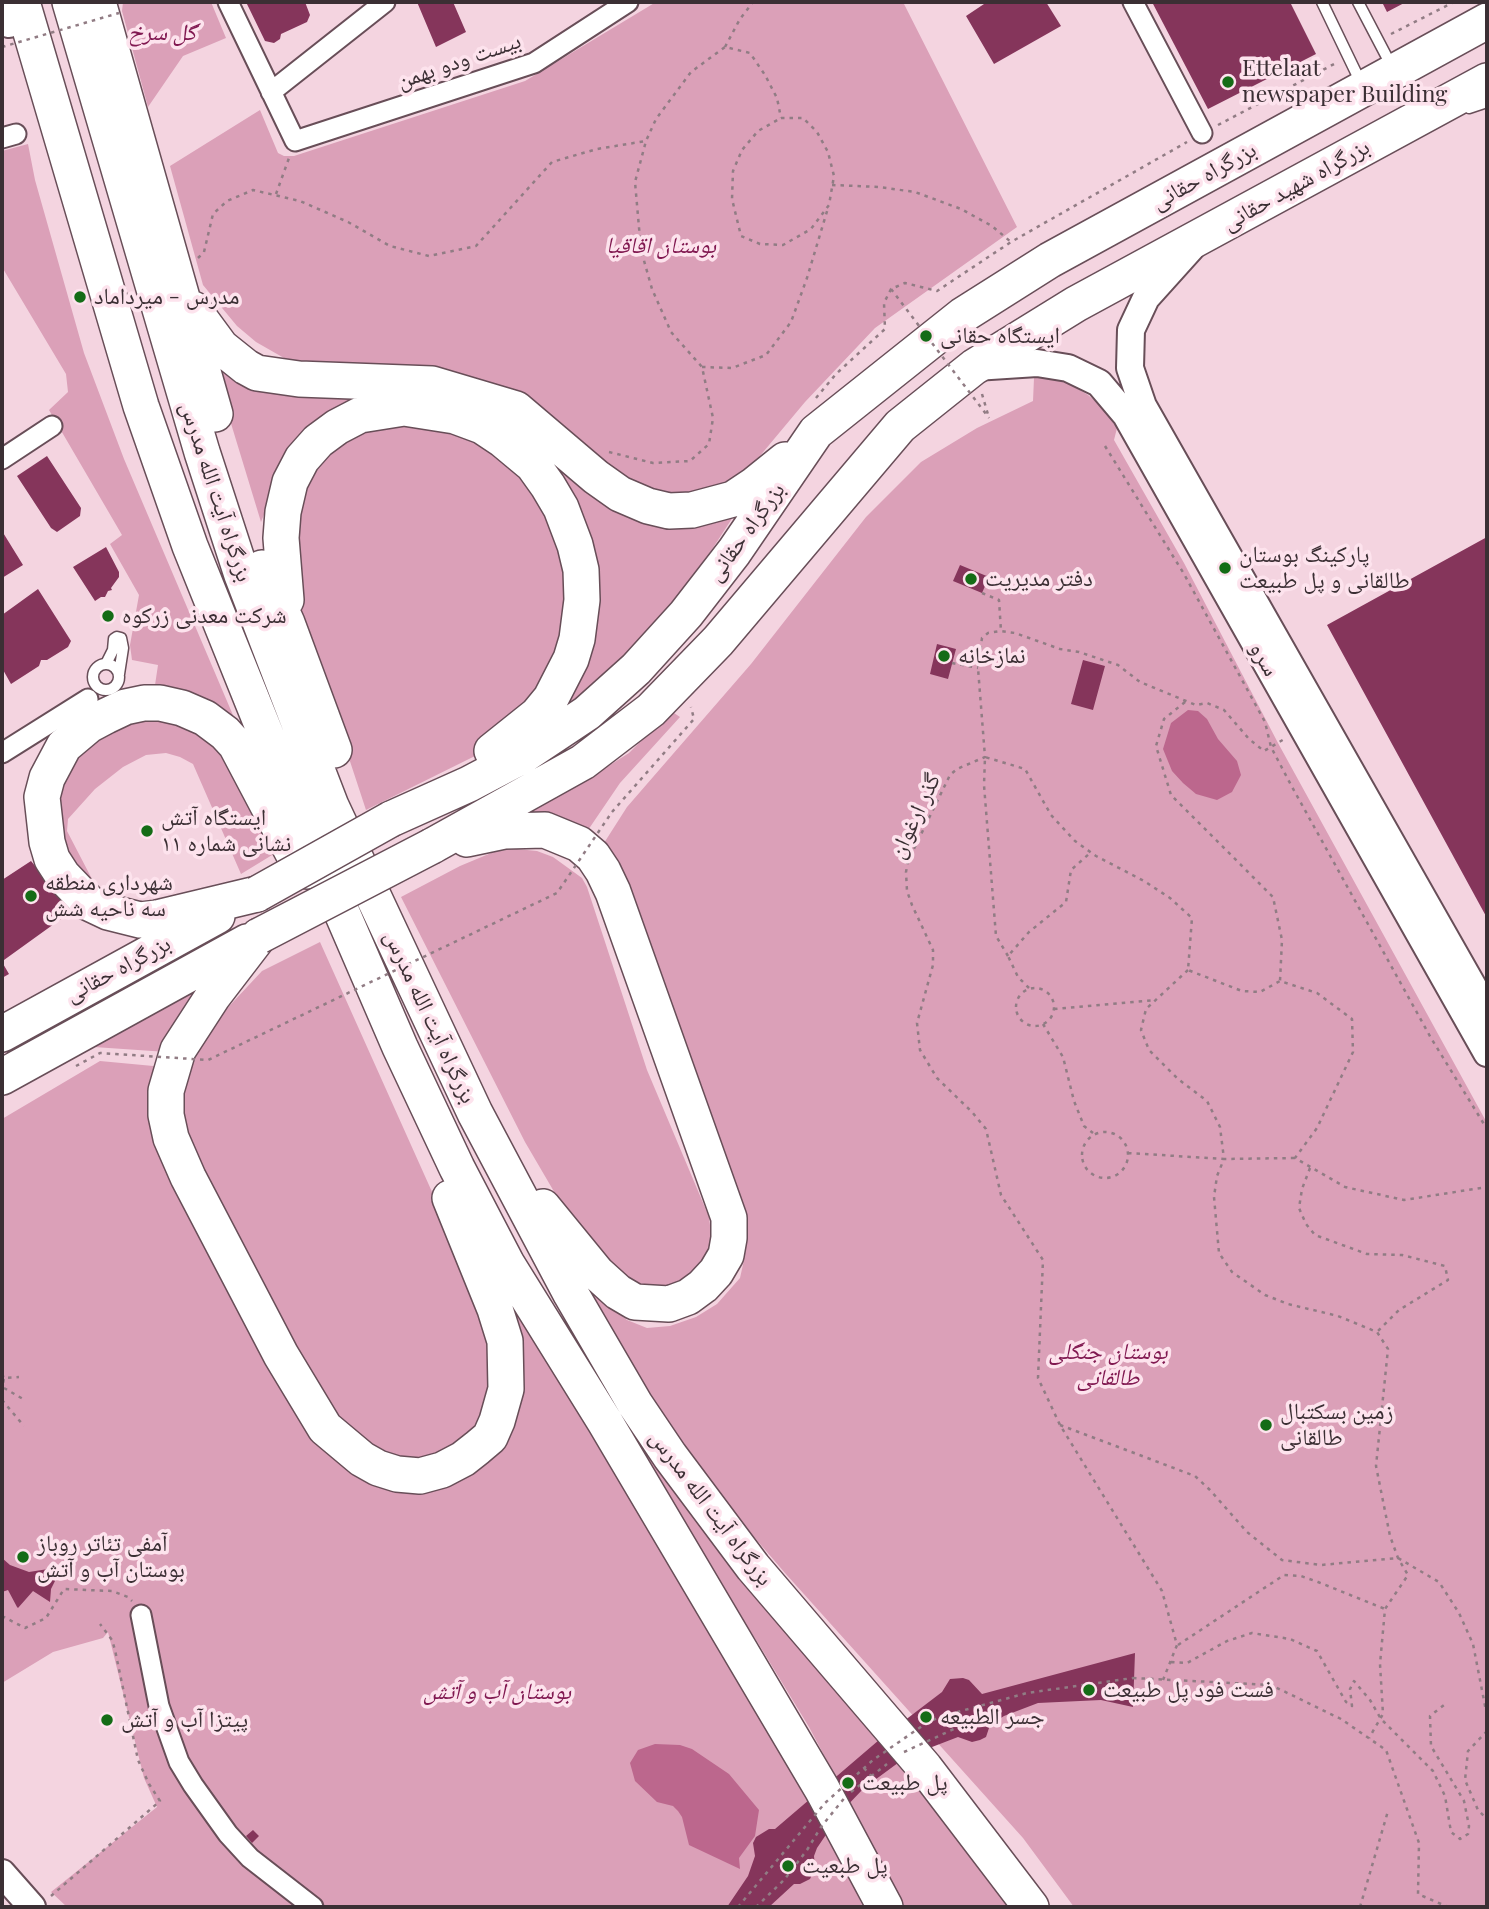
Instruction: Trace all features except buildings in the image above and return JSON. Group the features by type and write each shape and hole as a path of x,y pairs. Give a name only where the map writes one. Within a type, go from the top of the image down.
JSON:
{"highway":[{"name":"بزرگراه آیت الله مدرس","path":"70,2 202,452 242,575 331,806 475,1113 603,1350 635,1404 692,1487 770,1587 940,1787 1031,1907"},
{"path":"107,9 180,257 250,533 267,583 287,623 350,792 386,925"},
{"name":"بزرگراه آیت الله مدرس","path":"8,17 144,469 190,546 279,767 400,1047 457,1168 507,1264 605,1422 822,1789 885,1907"},
{"name":"بزرگراه حقانی","path":"2,1034 391,819 469,784 524,755 587,713 626,678 686,614 734,552 814,418 963,314 1050,260 1487,21"},
{"path":"1392,133 1487,81"},
{"name":"بزرگراه شهید حقانی","path":"1200,238 1392,133"},
{"name":"بزرگراه حقانی","path":"2,1077 583,762 651,710 718,641 900,426 974,367 1076,304 1200,238"},
{"path":"180,257 192,307 221,347 257,373 299,379 432,384 516,409 596,477 620,494 649,506 669,511 692,510 733,499 754,485 814,418"},
{"path":"283,683 287,623 281,538 284,512 290,482 302,459 318,441 360,415 404,408 424,409 482,426 509,444 533,466 561,508 578,558 582,600 577,639 563,677 544,706 520,731 391,819"},
{"path":"257,894 140,920 108,912 89,903 63,876 52,859 47,842 42,797 47,778 64,746 89,725 125,707 144,703 182,708 205,718 236,745 293,853 344,915"},
{"path":"432,846 505,831 545,830 579,844 593,856 613,892 729,1218 726,1255 716,1272 688,1297 669,1304 635,1302 618,1292 597,1273 560,1230 475,1113"},
{"path":"258,936 213,996 178,1050 166,1091 166,1115 171,1138 188,1177 281,1355 325,1428 362,1459 378,1468 397,1474 420,1476 442,1470 463,1459 490,1437 503,1403 507,1364 505,1341 495,1309 422,1128 400,1047"}],"street":[{"path":"228,2 295,141"},
{"path":"271,92 385,2"},
{"name":"بیست ودو بهمن","path":"295,141 534,63 628,2"},
{"path":"1133,2 1202,133"},
{"name":"سرو","path":"1200,238 1146,298 1131,330 1130,368 1143,406 1481,986 1487,1011"},
{"name":"سرو","path":"974,367 1037,363 1068,368 1099,383 1126,415 1487,1053"},
{"path":"2,459 52,426"},
{"path":"2,753 81,703"},
{"path":"141,1615 159,1706 186,1774 208,1808 243,1850 313,1907"},
{"path":"5,1885 40,1903"}],"lane":[{"path":"1322,2 1364,88"},
{"path":"1358,2 1394,72"},
{"path":"1464,110 1487,102"},
{"path":"1392,133 1452,114"},
{"path":"121,638 123,648 115,686 81,703 97,668 106,664 113,650 114,639 121,638"},
{"path":"106,664 115,668 119,674"},
{"path":"93,678 97,687 108,690"}],"path":[{"path":"600,450 653,463 690,461 709,444 713,418 702,367 671,332 652,289 641,250 635,182 646,141 656,119 691,72 725,47 753,2"},
{"path":"1378,41 1454,2"},
{"path":"8,17 107,9"},
{"path":"725,47 750,53 777,98 781,118"},
{"path":"814,418 836,374 885,329 884,303 891,289 905,283 937,291 1011,242 1202,133 1349,57"},
{"path":"702,367 732,368 766,355 791,322 829,205 834,176 828,152 817,132 803,118 781,118 758,131 742,150 733,171 732,199 741,236 760,244 783,244 811,229 829,205"},
{"path":"276,195 295,141"},
{"path":"180,257 204,252 213,214 227,201 253,190 300,201 348,222 390,246 429,256 476,246 552,162 597,149 646,141"},
{"path":"832,185 915,192 961,209 992,226 1011,242"},
{"path":"891,289 989,418"},
{"path":"1105,446 1202,608 1265,722 1271,747 1431,1038 1487,1129"},
{"path":"982,593 999,600 1001,631"},
{"path":"1029,988 1018,977 996,936 978,668 982,638 988,633 1001,631 1118,665 1140,682 1196,705 1207,703 1224,710 1249,739 1264,751 1303,728"},
{"path":"952,663 978,668"},
{"path":"76,1066 100,1054 208,1060 557,893 612,812 694,719 690,701"},
{"path":"1186,701 1164,719 1156,746 1171,795 1273,897 1282,940 1280,981"},
{"path":"985,757 1025,769 1051,815 1075,841 1170,898 1192,918 1188,970 1146,1009 1141,1030 1149,1050 1178,1079 1207,1101 1220,1127 1224,1159 1217,1176 1214,1196 1219,1253 1232,1272 1265,1295 1288,1304 1338,1316 1377,1332 1388,1349 1376,1466 1390,1536 1408,1575 1385,1609 1380,1664 1383,1714 1369,1738"},
{"name":"گذر ارغوان","path":"985,757 957,769 950,775 908,861 907,891 933,950 933,965 917,1023 920,1050 937,1078 986,1129 1001,1195 1043,1260 1038,1378 1060,1425 1162,1591 1178,1645"},
{"path":"1008,957 1030,932 1066,902 1071,870 1091,852"},
{"path":"1188,970 1242,991 1260,992 1280,981 1317,993 1352,1019 1353,1052 1317,1128 1295,1158"},
{"path":"1029,988 1041,988 1051,996 1054,1009 1043,1024 1031,1026 1017,1014 1015,1008 1019,996 1029,988"},
{"path":"1054,1009 1157,1000"},
{"path":"1043,1024 1063,1057 1074,1101 1084,1126 1094,1134"},
{"path":"1094,1134 1116,1134 1126,1145 1128,1160 1119,1173 1105,1177 1091,1173 1082,1153 1084,1145 1094,1134"},
{"path":"1128,1153 1224,1159 1295,1158 1345,1187 1404,1200 1487,1187"},
{"path":"1310,1168 1302,1189 1299,1208 1306,1224 1315,1235 1367,1254 1402,1255 1445,1266 1448,1280 1399,1310 1377,1332"},
{"path":"19,1377 3,1376 3,1390 23,1399"},
{"path":"2,1400 24,1426"},
{"path":"1060,1425 1195,1476 1210,1489 1247,1532 1282,1560 1321,1566 1398,1558 1439,1582 1459,1613 1473,1644 1487,1716"},
{"path":"1163,1680 1178,1645 1284,1575 1318,1581 1385,1609"},
{"path":"2,1616 25,1628 46,1618 64,1589 112,1591 128,1597 141,1615"},
{"path":"40,1903 160,1801 138,1760 115,1650 112,1640 100,1625"},
{"path":"1171,1662 1187,1663 1227,1641 1252,1633 1290,1639 1317,1651 1346,1702 1352,1706 1350,1689 1354,1681 1381,1718 1433,1771 1445,1797 1451,1832 1460,1839 1468,1834 1469,1826 1464,1801 1431,1746 1430,1716 1444,1705"},
{"path":"738,1907 819,1809 864,1768 909,1733 939,1717 1027,1693 1133,1678 1271,1685 1341,1719 1386,1750 1419,1843 1418,1895 1448,1907"},
{"path":"904,1752 954,1730"},
{"path":"1487,1731 1468,1751 1465,1780 1478,1810 1487,1819"},
{"path":"756,1907 784,1880 846,1796 893,1759"},
{"path":"864,1768 871,1776"},
{"path":"1360,1907 1388,1811"}],"green space":[{"name":"گل سرخ","path":"123,2 211,2 226,38 183,56 148,107 122,11"},
{"name":"بوستان اقاقیا","path":"656,2 903,2 1017,227 875,328 805,402 749,469 725,483 699,492 671,493 644,488 291,362 256,342 237,326 203,285 170,166 260,110 278,153 294,156 525,81"},
{"path":"28,144 35,180 84,353 124,459 238,727 126,692 155,685 158,665 132,660 130,645 139,595 110,544 122,535 49,410 68,392 66,374 2,267 2,151"},
{"path":"208,348 394,389 554,460 733,517 683,594 631,656 558,721 578,659 553,482 398,401 271,497 261,522"},
{"name":"بوستان جنگلی طالقانی","path":"1048,377 1067,382 1088,395 1101,406 1117,428 1114,440 1184,563 1278,743 1487,1123 1487,1907 1074,1907 1023,1838 705,1480 633,1378 579,1284 627,1320 647,1328 670,1326 696,1317 717,1304 740,1278 744,1260 743,1250 604,843 627,807 751,664 866,517 921,462 977,428 1033,401 1034,378"},
{"path":"439,421 514,462 568,543 565,655 507,735 475,756 366,810 292,585 287,529 322,455 369,424"},
{"path":"671,711 680,717 620,783 584,836 518,815 572,789 629,753"},
{"path":"153,712 219,739 282,849 241,874 193,764 166,753 146,755 123,767 95,789 68,819 67,831 93,881 87,885 56,832 52,788 71,751"},
{"path":"496,851 537,851 553,857 582,878 587,887 647,1070 709,1217 713,1249 681,1290 637,1289 621,1275 556,1195 525,1142 401,897 460,866"},
{"path":"320,942 489,1319 491,1425 440,1461 391,1459 326,1413 182,1134 181,1098 188,1069 205,1032 262,971"},
{"path":"222,972 167,1052 94,1047 75,1057"},
{"name":"بوستان آب و آتش","path":"100,1061 164,1067 158,1095 363,1473 488,1460 507,1299 678,1572 830,1834 863,1907 67,1907 51,1892 157,1807 144,1778 108,1632 103,1638 53,1652 2,1683 2,1119"},
{"path":"649,1453 734,1568 941,1814 1009,1907 905,1907 809,1727 758,1643 637,1457"}],"shaded area":[{"path":"1188,710 1198,711 1207,719 1218,739 1237,761 1241,775 1232,792 1217,800 1196,794 1183,783 1172,771 1163,749 1171,723"},
{"path":"655,1744 680,1745 692,1749 729,1774 759,1810 755,1836 739,1858 740,1869 689,1845 678,1811 673,1806 657,1802 635,1781 630,1763 638,1750"}],"place":[{"name":"Ettelaat newspaper Building","path":"1228,82"},
{"name":"مدرس - میرداماد","path":"80,297"},
{"name":"ایستگاه حقانی","path":"926,336"},
{"name":"پارکینگ بوستان طالقانی و پل طبیعت","path":"1225,568"},
{"name":"دفتر مدیریت","path":"971,579"},
{"name":"شرکت معدنی زرکوه","path":"108,616"},
{"name":"نمازخانه","path":"944,656"},
{"name":"ایستگاه آتش نشانی شماره ۱۱","path":"147,831"},
{"name":"شهرداری منطقه سه ناحیه شش","path":"31,896"},
{"name":"زمین بسکتبال طالقانی","path":"1266,1425"},
{"name":"آمفی تئاتر روباز بوستان آب و آتش","path":"23,1557"},
{"name":"فست فود پل طبیعت","path":"1089,1690"},
{"name":"جسر الطبيعه","path":"926,1717"},
{"name":"پیتزا آب و آتش","path":"107,1720"},
{"name":"پل طبیعت","path":"848,1783"},
{"name":"پل طبعیت","path":"788,1866"}]}
